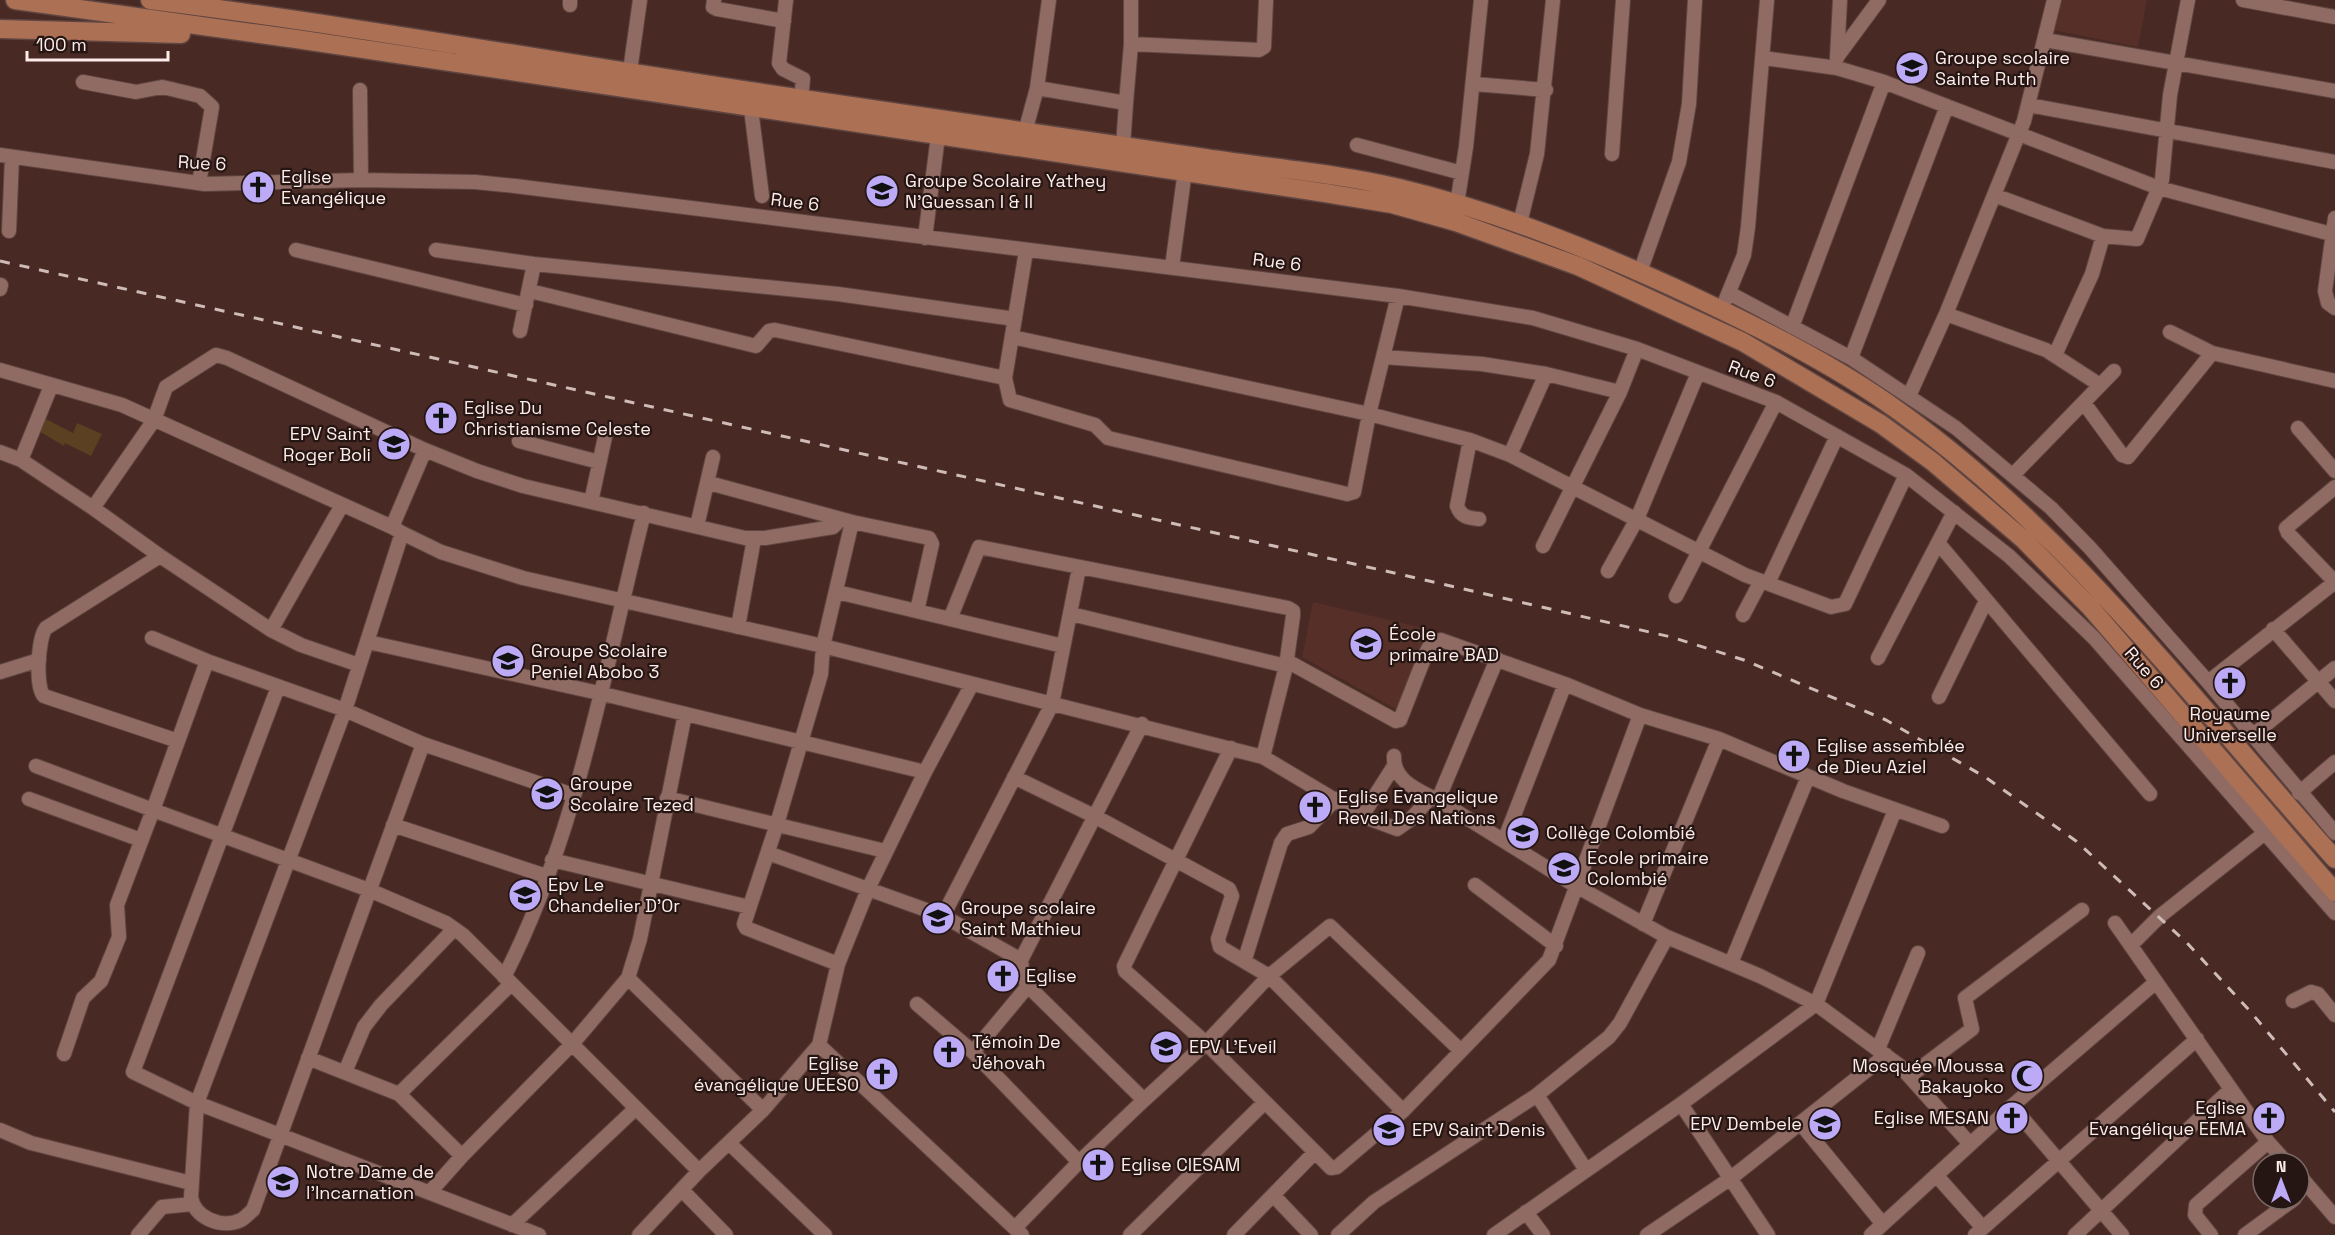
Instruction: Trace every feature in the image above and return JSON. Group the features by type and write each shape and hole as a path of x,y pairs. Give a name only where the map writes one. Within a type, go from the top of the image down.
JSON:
{"main road":[{"path":"15,0 938,136 1394,187 1520,223 1640,272 1725,301 1757,327 1869,391 1901,412 1997,491 2104,594 2335,859"},
{"path":"150,0 306,20 801,99 1123,146 1186,164 1392,204 1516,242 1578,266 1743,342 1851,405 1933,462 2023,539 2090,607 2271,828 2335,892"},
{"path":"246,0 306,20"},
{"path":"0,29 108,34 249,34"}],"street":[{"path":"630,71 640,0"},
{"path":"714,0 713,7 717,9 784,21"},
{"path":"786,0 780,67 803,79 801,99"},
{"path":"1024,132 1037,88 1049,0"},
{"path":"1123,146 1131,44 1131,0"},
{"path":"1131,44 1259,50 1263,47 1266,0"},
{"path":"1457,204 1474,84 1481,0"},
{"path":"1520,223 1537,154 1546,90 1553,0"},
{"path":"1612,154 1623,0"},
{"path":"1640,272 1679,162 1689,104 1695,0"},
{"path":"1767,0 1748,227 1744,255 1725,301 1792,327 1851,358 1956,428 2051,508 2090,548 2208,682 2299,793 2335,833"},
{"path":"1837,63 1840,0"},
{"path":"1837,63 1879,0"},
{"path":"1909,396 1946,314 2029,105 2054,0"},
{"path":"1994,195 2103,236 2137,239 2159,188 2175,63 2188,0"},
{"path":"2243,0 2335,17"},
{"path":"2045,40 2335,91"},
{"path":"1763,58 1837,63 2159,188 2334,235"},
{"path":"83,82 135,92 162,87 200,96 208,102 212,107 199,183"},
{"path":"1792,327 1884,82"},
{"path":"1474,84 1546,90"},
{"path":"1037,88 1126,103"},
{"path":"360,90 361,180"},
{"path":"2029,105 2335,162"},
{"path":"1851,358 1947,106"},
{"path":"751,109 762,196"},
{"path":"925,238 938,136"},
{"path":"1358,145 1462,173"},
{"path":"6,156 9,231"},
{"name":"Rue 6","path":"6,156 199,183 361,180 475,182 515,186 1398,296 1533,318 1637,349 1776,402 1906,475 1954,512 2017,563 2094,638 2271,828 2335,913"},
{"path":"1172,267 1186,164"},
{"path":"2335,218 2325,291 2328,303 2335,308"},
{"path":"2055,355 2092,274 2103,236"},
{"path":"296,250 756,346 769,331 775,330 1005,378"},
{"path":"436,250 534,264 838,294 1015,319"},
{"path":"1026,251 1005,378 1010,400 1095,425 1108,438 1347,494 1354,492 1369,414 1398,296"},
{"path":"520,331 534,264"},
{"path":"1946,314 2055,355 2100,385"},
{"path":"2170,332 2212,353 2335,381"},
{"path":"1012,338 1369,414 1470,440 1510,455 1764,582 1831,607 1845,604 1906,475"},
{"path":"1544,546 1620,392 1637,349"},
{"path":"2084,403 2122,455 2128,458 2212,353"},
{"path":"93,508 154,420 161,397 170,383 210,357 221,356 426,450 523,486 754,539 833,527 847,521"},
{"path":"1383,357 1482,364 1546,374 1620,392"},
{"path":"0,370 108,400 441,552 474,564 621,602 823,646 1052,704 1142,724 1263,757 1362,816 1397,829 1434,798 1497,659"},
{"path":"2013,476 2114,371"},
{"path":"1608,571 1637,519 1698,373"},
{"path":"1510,455 1546,374"},
{"path":"21,460 51,386"},
{"path":"1676,596 1776,402"},
{"path":"2298,428 2335,471"},
{"path":"591,502 606,432"},
{"path":"1743,615 1764,582 1837,436"},
{"path":"1470,440 1457,506 1459,513 1468,518 1479,519"},
{"path":"519,441 599,462"},
{"path":"423,744 253,1210 241,1220 218,1222 206,1218 192,1204 191,1183 197,1103 345,710 368,642 397,530 426,450"},
{"path":"0,452 21,460 271,630 301,645 359,665"},
{"path":"697,526 709,483 713,457"},
{"path":"709,483 847,521 929,538 932,544 917,611"},
{"path":"2208,682 2335,582 2288,533 2286,528 2335,487"},
{"path":"271,630 342,505"},
{"path":"1878,658 1954,512"},
{"path":"399,1094 507,980 552,860 573,795 644,513"},
{"path":"838,964 746,928 744,924 777,824 821,675 823,646 837,592 847,521"},
{"path":"738,627 754,539"},
{"path":"1938,544 2150,794"},
{"path":"950,619 979,548 1288,608 1293,611 1293,616 1286,664 1263,757"},
{"path":"160,556 46,628 43,632 39,660 39,688 44,696 178,741"},
{"path":"943,916 1052,704 1079,568"},
{"path":"837,592 1063,646"},
{"path":"1939,697 1986,601"},
{"path":"1071,614 1286,664 1396,721 1402,719 1432,642 1441,640 1565,684 1640,715 1719,739 1808,777 1942,826"},
{"path":"2273,629 2335,701"},
{"path":"152,638 207,661 345,710 423,744 573,795"},
{"path":"368,642 599,693 925,772"},
{"path":"0,672 39,660"},
{"path":"64,1054 83,998 101,981 119,937 117,905 207,661"},
{"path":"2252,736 2335,668"},
{"path":"639,1235 699,1171 730,1144 763,1110 819,1045 838,964 869,887 925,772 972,684"},
{"path":"1504,841 1565,684"},
{"path":"278,687 133,1066 133,1072 137,1076 197,1103 539,1235"},
{"path":"430,1192 462,1156 573,1043 628,978 640,939 685,714"},
{"path":"1231,748 1174,860 1124,966 1125,971 1206,1043 1326,1165 1337,1167 1402,1111 1549,960 1640,715"},
{"path":"1142,724 1021,960 1023,976 1028,986 1144,1100"},
{"path":"1643,924 1719,739"},
{"path":"1362,816 1394,761 1403,780 1576,886 1666,937 1731,963 1816,1005 1882,1052 1911,1076 1970,1144"},
{"path":"2299,793 2335,762"},
{"path":"36,766 288,862 369,890 454,929 573,1043 635,1109 699,1171"},
{"path":"1014,777 1096,816 1229,889 1232,896 1218,942 1220,946 1245,959 1269,976 1402,1111"},
{"path":"1731,963 1808,777"},
{"path":"667,798 885,851"},
{"path":"1245,959 1281,843 1287,834 1309,827 1336,799"},
{"path":"29,800 141,840"},
{"path":"1494,1235 1681,1104 1816,1005 1895,810"},
{"path":"393,825 546,876"},
{"path":"2132,944 2160,916 2271,828"},
{"path":"768,853 869,887 943,916 1021,960"},
{"path":"552,860 649,885 749,907"},
{"path":"1475,885 1556,946"},
{"path":"1911,1076 1972,1029 1965,998 2082,910"},
{"path":"2115,923 2277,1151"},
{"path":"819,1045 1019,1232 1079,1162 1206,1043 1269,976 1330,926 1460,1050"},
{"path":"345,1072 368,1022 454,929"},
{"path":"1338,1235 1374,1202 1537,1095 1616,1030 1666,937"},
{"path":"1647,1235 1731,1178 1801,1124 1882,1052 1918,953"},
{"path":"628,978 763,1110"},
{"path":"1871,1235 2012,1106 2156,982"},
{"path":"973,1052 1028,986"},
{"path":"2293,1001 2311,992 2318,994 2335,1016"},
{"path":"917,1004 973,1052 1079,1162"},
{"path":"1936,1175 1979,1231 2197,1039"},
{"path":"308,1058 399,1094 462,1156"},
{"path":"2075,1235 2232,1089"},
{"path":"1537,1095 1586,1170"},
{"path":"1130,1235 1265,1102"},
{"path":"1681,1104 1768,1235"},
{"path":"2012,1106 2122,1235"},
{"path":"512,1225 635,1109"},
{"path":"1801,1124 1882,1223"},
{"path":"0,1131 31,1143 191,1183"},
{"path":"2211,1235 2195,1215 2196,1205 2268,1142"},
{"path":"730,1144 825,1235"},
{"path":"1234,1235 1315,1152"},
{"path":"682,1190 726,1235"},
{"path":"1274,1196 1311,1235"},
{"path":"2311,1197 2335,1217"},
{"path":"138,1235 162,1206 192,1204"},
{"path":"2245,1235 2278,1211"},
{"path":"1526,1212 1544,1235"}],"shaded area":[{"path":"2059,0 2147,0 2138,47 2053,30"},
{"path":"44,418 73,433 77,423 102,434 91,456 65,443 64,446 39,431"},
{"name":"École primaire BAD","path":"1313,602 1432,630 1401,712 1302,657"}],"railway":[{"path":"0,261 1390,572 1671,637 1744,660 1886,720 1985,777 2076,841 2188,944 2249,1010 2335,1112"}],"place":[{"name":"Groupe scolaire Sainte Ruth","path":"1912,68"},
{"name":"Eglise Evangélique","path":"258,187"},
{"name":"Groupe Scolaire Yathey N'Guessan I & II","path":"882,191"},
{"name":"Eglise Du Christianisme Celeste","path":"441,418"},
{"name":"EPV Saint Roger Boli","path":"394,444"},
{"name":"École primaire BAD","path":"1366,644"},
{"name":"Groupe Scolaire Peniel Abobo 3","path":"508,661"},
{"name":"Royaume Universelle","path":"2230,683"},
{"name":"Eglise assemblée de Dieu Aziel","path":"1794,756"},
{"name":"Groupe Scolaire Tezed","path":"547,794"},
{"name":"Eglise Evangelique Reveil Des Nations","path":"1315,807"},
{"name":"Collège Colombié","path":"1523,833"},
{"name":"Ecole primaire Colombié","path":"1564,868"},
{"name":"Epv Le Chandelier D'Or","path":"525,895"},
{"name":"Groupe scolaire Saint Mathieu","path":"938,918"},
{"name":"Eglise","path":"1003,976"},
{"name":"EPV L'Eveil","path":"1166,1047"},
{"name":"Témoin De Jéhovah","path":"949,1052"},
{"name":"Eglise évangélique UEESO","path":"882,1074"},
{"name":"Mosquée Moussa Bakayoko","path":"2027,1076"},
{"name":"Eglise MESAN","path":"2012,1118"},
{"name":"Eglise Evangélique EEMA","path":"2269,1118"},
{"name":"EPV Dembele","path":"1825,1124"},
{"name":"EPV Saint Denis","path":"1389,1130"},
{"name":"Eglise CIESAM","path":"1098,1165"},
{"name":"Notre Dame de l’Incarnation","path":"283,1182"}]}
